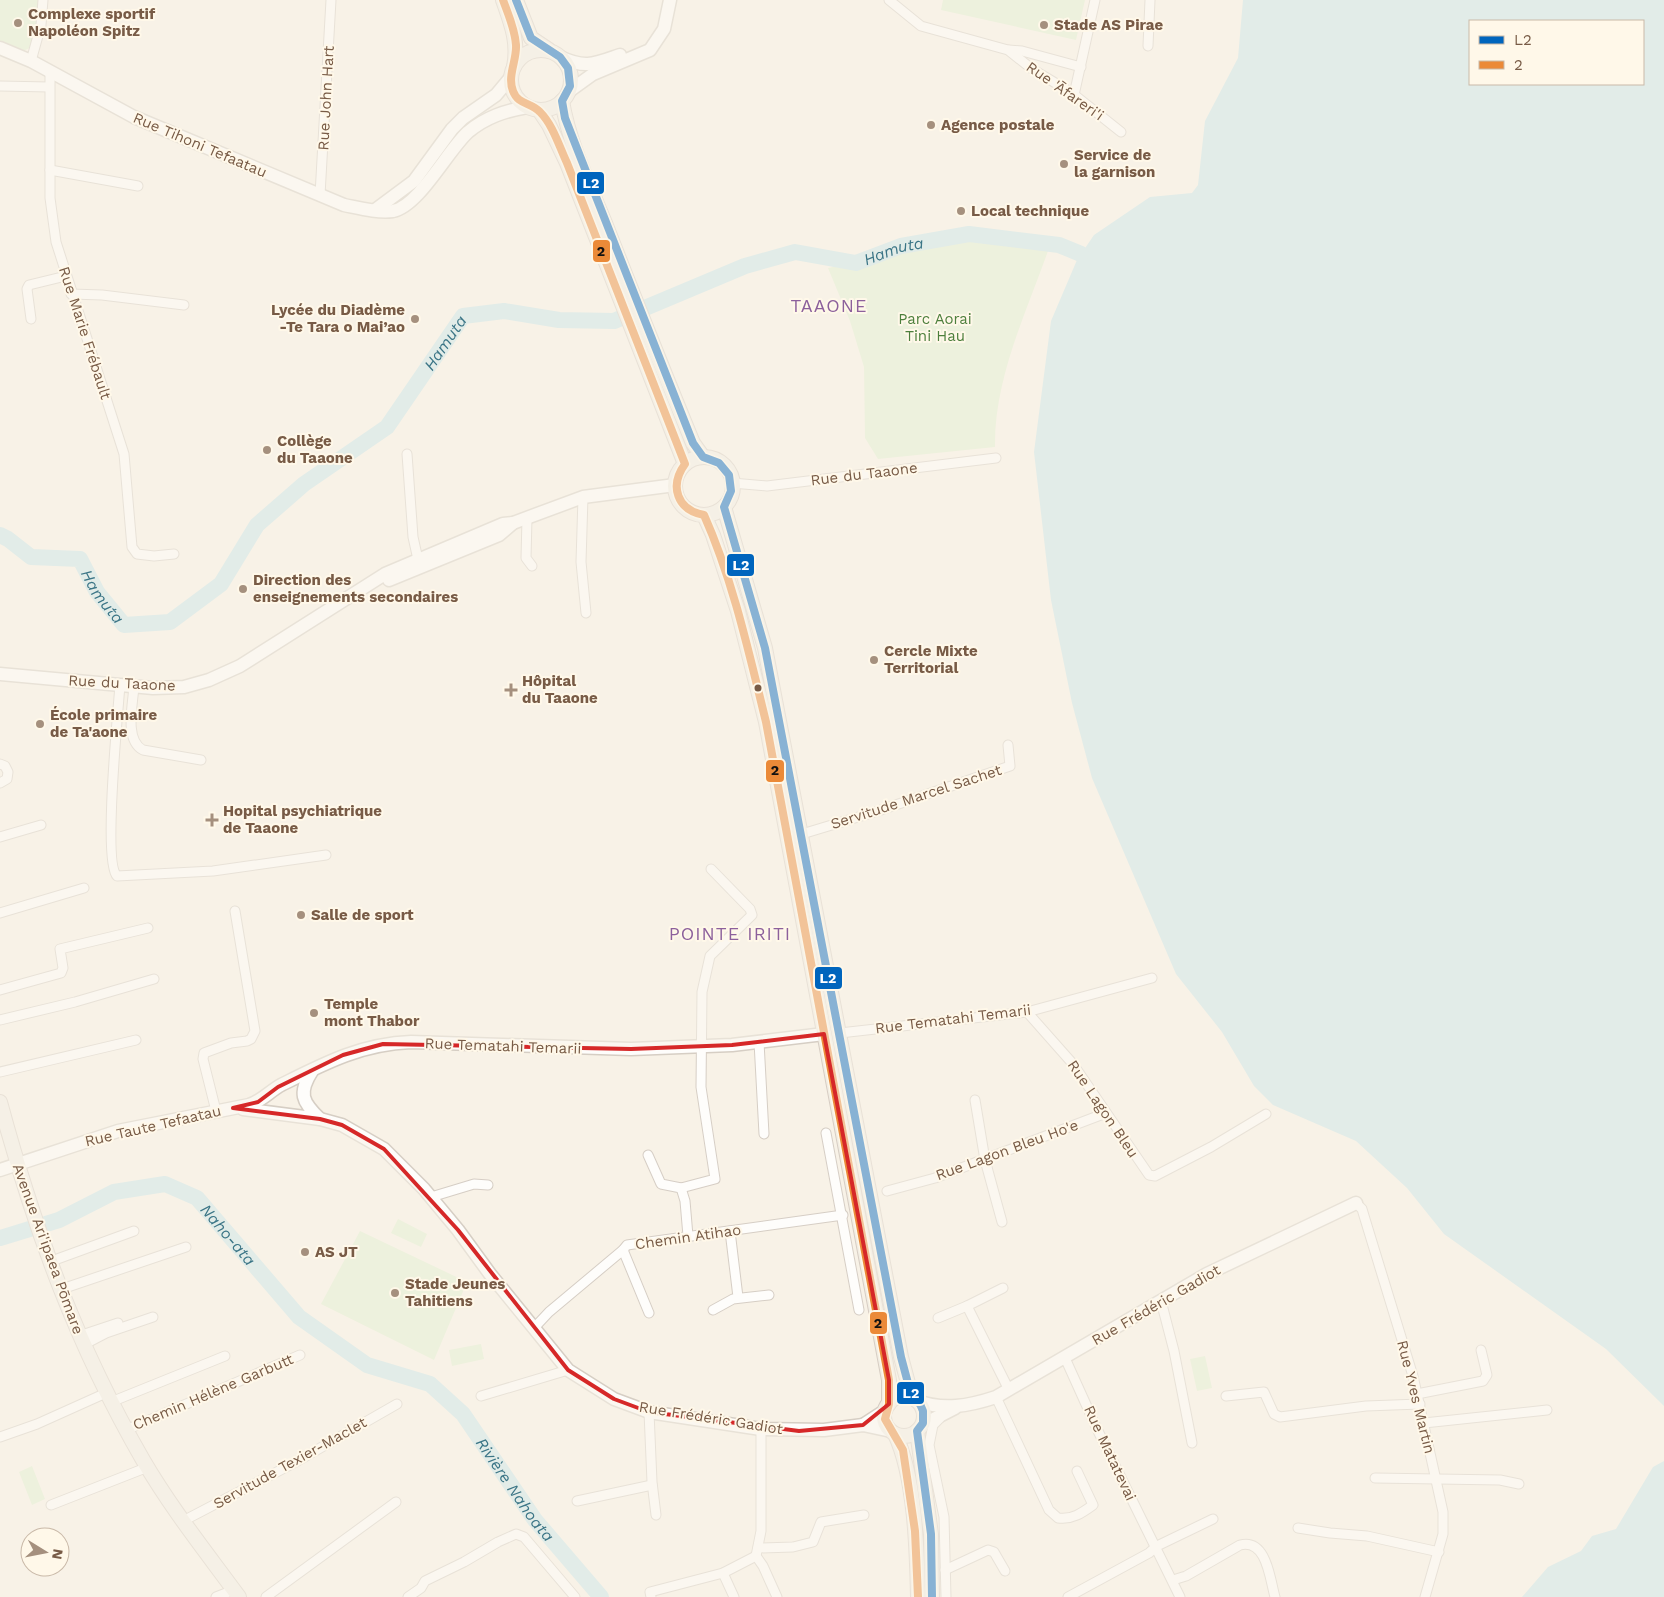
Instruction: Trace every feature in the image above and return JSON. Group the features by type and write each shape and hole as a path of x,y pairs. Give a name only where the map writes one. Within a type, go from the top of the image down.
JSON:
{"main road":[{"path":"503,0 515,32 516,53 512,72 514,94 533,108 549,125 628,299"},
{"path":"516,0 531,38 557,55 570,74 565,96 565,118 636,319 693,443 703,457 721,463 728,472 732,483 730,496 724,507 714,513 704,515 692,512 684,507 678,499 675,485 679,472 685,464 703,457"},
{"path":"533,108 549,109 593,74 650,50 664,29 670,0"},
{"path":"375,210 414,181 452,129 463,118 496,95 521,57 531,51 543,50 580,65 589,65 632,52 657,40"},
{"name":"Rue Tihoni Tefaatau","path":"0,48 31,61 134,117 344,205 375,210 394,211 417,195 449,152 469,132 485,120 505,111 533,108"},
{"path":"636,319 685,464"},
{"name":"Rue du Taaone","path":"0,674 134,686 184,687 209,680 240,666 385,574 419,564 503,524 513,523 583,497 675,485"},
{"path":"724,507 765,648 899,1348 914,1399 924,1411 919,1428 931,1534 932,1597"},
{"path":"704,515 713,535 738,611 761,700 889,1380 885,1419 903,1450 916,1549 918,1597"},
{"name":"Rue Tematahi Temarii","path":"233,1108 258,1102 278,1087 352,1052 397,1043 586,1049 700,1046 759,1042 824,1034"},
{"path":"312,1071 304,1086 304,1098 308,1107 320,1119"},
{"name":"Avenue Ari'ipaea Pōmare","path":"0,1102 40,1236 59,1290 81,1341 126,1430 148,1467 183,1521 236,1593"},
{"name":"Rue Frédéric Gadiot","path":"258,1102 296,1108 320,1119"},
{"name":"Rue Taute Tefaatau","path":"0,1170 118,1132 216,1110 233,1108"},
{"name":"Rue Frédéric Gadiot","path":"233,1108 320,1119 342,1125 384,1149 431,1197 568,1370 608,1396 649,1412 761,1429 824,1430 863,1425 893,1432"},
{"name":"Rue Frédéric Gadiot","path":"919,1428 957,1407 996,1397 1207,1274 1266,1244 1356,1203"},
{"path":"887,1407 899,1397 914,1399"},
{"name":"Rue Frédéric Gadiot","path":"914,1399 928,1405 957,1407"},
{"name":"Rue Frédéric Gadiot","path":"863,1425 887,1407"},
{"path":"893,1432 905,1436 919,1428"}],"street":[{"path":"31,61 41,25 43,0"},
{"name":"Rue John Hart","path":"320,195 331,0"},
{"name":"Rue 'Āfareri'i","path":"889,0 921,26 1008,50 1022,51 1081,67"},
{"path":"1074,95 1095,0"},
{"path":"1148,46 1150,0"},
{"name":"Rue 'Āfareri'i","path":"1008,50 1032,69 1074,95 1121,132"},
{"name":"Rue Marie Frébault","path":"50,72 50,198 56,242 71,294 124,454 132,547 137,554 154,556 174,554"},
{"path":"0,86 49,87"},
{"path":"50,170 138,186"},
{"path":"31,319 27,289 30,285 66,276"},
{"path":"71,294 102,295 184,305"},
{"path":"408,454 419,564"},
{"name":"Rue du Taaone","path":"732,483 767,486 996,458"},
{"path":"583,497 581,562 586,613"},
{"path":"527,518 526,558 532,566"},
{"path":"120,685 110,828 113,872 117,876 214,870 326,855"},
{"path":"134,686 132,734 137,746 143,750 201,760"},
{"name":"Servitude Marcel Sachet","path":"802,834 878,811 1010,766 1008,745"},
{"path":"0,764 5,766 8,772 7,779 0,783"},
{"path":"0,836 41,825"},
{"path":"648,1155 661,1184 681,1188 715,1179 701,1087 702,992 710,956 752,915 750,909 711,869"},
{"path":"0,913 84,888"},
{"path":"216,1110 203,1059 204,1053 231,1043 247,1041 254,1035 255,1031 235,911"},
{"path":"0,990 61,973 63,968 60,949 148,928"},
{"name":"Rue Tematahi Temarii","path":"840,1033 1027,1012 1152,978"},
{"path":"0,1020 75,1002 154,979"},
{"name":"Rue Lagon Bleu","path":"1027,1012 1073,1064 1148,1175 1155,1176 1211,1147 1266,1114"},
{"path":"0,1072 136,1040"},
{"path":"759,1042 764,1134"},
{"path":"975,1100 985,1160 1002,1222"},
{"name":"Rue Lagon Bleu Ho'e","path":"887,1191 985,1160 1106,1114"},
{"path":"826,1133 843,1215 859,1310"},
{"path":"431,1197 474,1184 488,1185"},
{"path":"681,1188 688,1236"},
{"name":"Rue Yves Martin","path":"1356,1203 1362,1209 1366,1219 1420,1404 1443,1512 1443,1534 1426,1597"},
{"name":"Chemin Atihao","path":"534,1328 549,1312 623,1250 627,1244 843,1215"},
{"path":"49,1262 134,1231"},
{"path":"730,1231 738,1297"},
{"path":"59,1290 186,1247"},
{"path":"623,1250 649,1313"},
{"path":"938,1318 1003,1288"},
{"path":"713,1310 738,1297 769,1294"},
{"path":"1161,1301 1174,1351 1192,1444"},
{"path":"966,1306 1008,1390"},
{"path":"81,1341 151,1315"},
{"path":"1417,1394 1484,1381 1487,1374 1481,1350"},
{"name":"Chemin Hélène Garbutt","path":"126,1430 300,1355"},
{"path":"0,1437 225,1356"},
{"name":"Rue Matatevai","path":"1065,1358 1098,1431 1157,1546 1180,1597"},
{"path":"481,1396 568,1370"},
{"path":"1226,1396 1264,1392 1274,1414 1280,1417 1366,1406 1420,1404"},
{"path":"996,1397 1049,1510 1058,1518 1070,1518 1082,1513 1093,1505 1077,1471"},
{"name":"Servitude Texier-Maclet","path":"183,1521 294,1463 397,1404"},
{"path":"1424,1423 1547,1410"},
{"path":"649,1412 652,1485 656,1515"},
{"path":"939,1416 940,1418 933,1424 929,1445 944,1517 946,1597"},
{"path":"761,1429 761,1531 757,1552 777,1597"},
{"path":"51,1505 148,1467"},
{"path":"1375,1478 1500,1480 1519,1484"},
{"path":"577,1501 652,1485"},
{"path":"266,1597 396,1502"},
{"path":"651,1597 650,1592 723,1573 757,1552 813,1542 821,1522 864,1515"},
{"path":"1068,1597 1149,1553 1157,1546 1213,1520"},
{"path":"1298,1528 1330,1534 1368,1536 1439,1552"},
{"path":"408,1597 421,1588 425,1581 516,1534 524,1537 575,1597"},
{"path":"1173,1580 1186,1576 1240,1545 1248,1544 1258,1550 1264,1558 1275,1597"},
{"path":"945,1570 988,1550 994,1552 1005,1571"},
{"path":"723,1573 734,1597"},
{"path":"216,1597 236,1593"}],"highlighted area":[{"path":"824,1034 889,1380 889,1404 863,1425 799,1431 649,1412 614,1399 568,1370 458,1230 384,1149 342,1125 320,1119 233,1108 258,1102 278,1087 343,1055 383,1044 631,1049 732,1045"}],"green space":[{"name":"Complexe sportif Napoléon Spitz","path":"0,0 39,0 34,46 19,53 0,45"},
{"name":"Stade AS Pirae","path":"943,0 1085,0 1076,40 941,10"},
{"name":"Parc Aorai Tini Hau","path":"984,236 1048,251 1021,322 1006,371 996,422 995,447 878,459 865,438 864,367 850,321 828,268"},
{"path":"398,1219 427,1234 421,1247 391,1233"},
{"name":"Stade Jeunes Tahitiens","path":"360,1231 467,1282 434,1360 321,1304"},
{"path":"481,1344 484,1359 452,1366 449,1350"},
{"path":"1205,1356 1212,1388 1197,1391 1190,1359"},
{"path":"32,1466 45,1499 32,1505 19,1472"}],"water":[{"path":"1243,0 1664,0 1664,1406 1606,1349 1444,1234 1407,1188 1356,1141 1273,1105 1254,1086 1222,1032 1176,974 1092,778 1072,703 1051,600 1034,452 1051,321 1077,260 1094,235 1150,197 1192,193 1198,185 1205,121 1238,58"},
{"path":"1664,1461 1664,1597 1522,1597 1548,1567 1581,1551 1592,1536 1616,1529 1653,1467"}],"waterway":[{"name":"Hamuta","path":"0,535 31,557 80,559 97,592 124,625 170,622 221,584 257,525 304,484 387,427 463,316 504,311 559,320 614,321 745,266 795,252 856,263 901,246 969,234 1059,245 1081,254"},
{"name":"Naho-ata","path":"0,1238 59,1220 114,1192 165,1184 197,1198 299,1317 367,1365 430,1384 463,1414 535,1520 601,1597"}],"transit line":[{"name":"2","path":"503,0 515,39 516,51 511,80 513,91 518,99 533,106 545,117 567,163 685,464 677,481 678,496 687,508 704,515 724,565 747,643 766,722 889,1380 889,1404 885,1419 903,1450 915,1531 918,1597"},
{"name":"L2","path":"516,0 531,38 560,57 568,68 570,86 562,101 565,118 693,443 703,457 719,463 729,475 731,491 724,507 765,648 901,1357 912,1398 920,1404 923,1411 923,1423 917,1431 931,1534 932,1597"}],"place":[{"name":"Complexe sportif Napoléon Spitz","path":"18,23"},
{"name":"Stade AS Pirae","path":"1044,25"},
{"name":"Agence postale","path":"931,125"},
{"name":"Service de la garnison","path":"1064,164"},
{"name":"Local technique","path":"961,211"},
{"name":"Lycée du Diadème -Te Tara o Mai’ao","path":"415,319"},
{"name":"Collège du Taaone","path":"267,450"},
{"name":"Direction des enseignements secondaires","path":"243,589"},
{"name":"Cercle Mixte Territorial","path":"874,660"},
{"name":"Hôpital du Taaone","path":"511,690"},
{"name":"École primaire de Ta'aone","path":"40,724"},
{"name":"Hopital psychiatrique de Taaone","path":"212,820"},
{"name":"Salle de sport","path":"301,915"},
{"name":"Temple mont Thabor","path":"314,1013"},
{"name":"AS JT","path":"305,1252"},
{"name":"Stade Jeunes Tahitiens","path":"395,1293"}],"district":[{"name":"TAAONE","path":"829,306"},
{"name":"POINTE IRITI","path":"730,934"}],"water label":[{"name":"Rivière Nahoata","path":"516,1490"}]}
